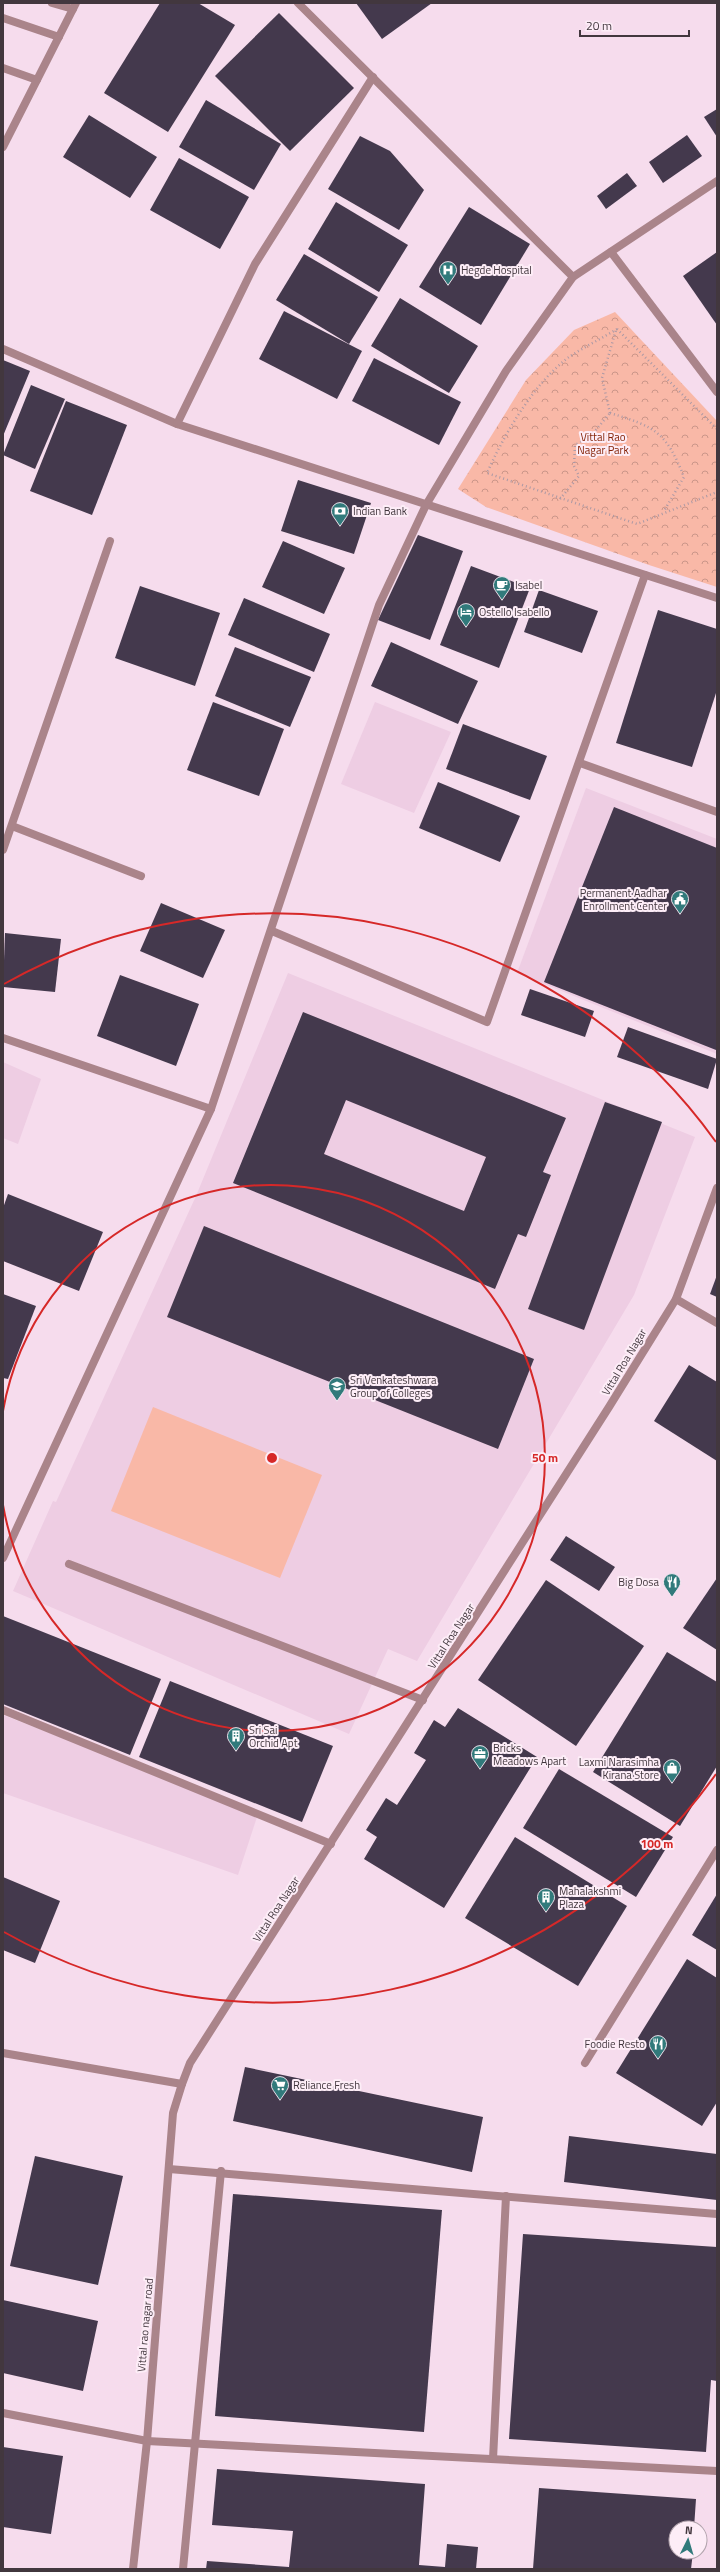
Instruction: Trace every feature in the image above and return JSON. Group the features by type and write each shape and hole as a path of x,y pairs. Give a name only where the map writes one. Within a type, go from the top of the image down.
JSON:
{"street":[{"path":"3,147 74,6 52,3"},
{"path":"298,3 573,277"},
{"path":"3,18 59,36"},
{"path":"3,68 37,80"},
{"path":"177,424 256,264 373,77"},
{"path":"3,1558 211,1109 272,931 379,605 426,505 506,371 573,277 717,181"},
{"path":"611,252 717,392"},
{"path":"3,349 177,424 717,598"},
{"path":"3,850 110,541"},
{"path":"272,931 487,1022 580,763 645,575"},
{"path":"580,763 717,812"},
{"path":"12,826 141,876"},
{"path":"3,1038 211,1109"},
{"name":"Vittal Roa Nagar","path":"182,2084 190,2063 610,1407 676,1299 717,1188"},
{"path":"676,1299 717,1323"},
{"path":"68,1564 423,1700"},
{"path":"3,1710 331,1844"},
{"path":"585,2063 717,1850"},
{"path":"3,2053 182,2084"},
{"name":"Vittal rao nagar road","path":"133,2569 147,2441 173,2113 182,2084"},
{"path":"168,2169 221,2171 717,2214"},
{"path":"183,2569 221,2171"},
{"path":"493,2459 506,2196"},
{"path":"3,2413 147,2441 717,2471"}],"path":[{"path":"610,413 602,378 617,329"},
{"path":"617,329 717,429"},
{"path":"617,329 569,357 550,374 501,442 487,473 637,524 664,512 691,504 717,492"},
{"path":"560,499 579,476 574,466 575,445 590,437 610,413"},
{"path":"610,413 639,422 662,434 676,456 684,477 664,512"}],"shaded area":[{"path":"375,702 451,732 414,813 341,784"},
{"path":"586,788 717,839 717,1054 517,973"},
{"name":"Sri Venkateshwara Group of Colleges","path":"288,973 695,1137 634,1295 417,1661 388,1649 349,1734 13,1591 53,1501 56,1502 196,1196"},
{"path":"3,1062 41,1079 18,1144 3,1138"},
{"path":"3,1715 258,1814 238,1875 3,1793"}],"green space":[{"name":"Vittal Rao Nagar Park","path":"615,312 717,421 717,587 649,565 486,507 458,489 526,380 574,330"},
{"path":"153,1407 322,1475 280,1578 111,1511"}],"building":[{"path":"160,3 198,3 235,25 168,132 104,93"},
{"path":"356,3 432,3 382,39"},
{"path":"279,13 354,88 290,151 215,76"},
{"path":"206,100 281,144 254,190 179,147"},
{"path":"717,109 717,137 704,117"},
{"path":"89,115 157,157 130,198 63,157"},
{"path":"687,135 702,156 663,183 649,162"},
{"path":"360,136 390,151 424,190 399,230 328,189"},
{"path":"179,158 249,197 220,249 150,210"},
{"path":"627,173 637,186 606,209 597,196"},
{"path":"336,202 408,245 379,292 308,249"},
{"path":"469,207 530,244 481,325 419,287"},
{"path":"717,252 717,325 683,276"},
{"path":"304,254 378,297 349,344 276,300"},
{"path":"400,298 478,346 449,393 371,346"},
{"path":"284,311 362,351 337,399 259,359"},
{"path":"374,358 461,402 439,445 352,401"},
{"path":"3,360 30,371 3,436"},
{"path":"31,385 65,399 35,469 3,455"},
{"path":"66,401 127,425 92,515 30,491"},
{"path":"298,480 371,503 354,554 281,531"},
{"path":"418,535 463,551 430,640 378,620"},
{"path":"283,541 345,568 324,614 262,587"},
{"path":"471,566 530,588 499,668 440,645"},
{"path":"140,586 220,613 195,686 115,658"},
{"path":"539,590 598,611 582,653 524,632"},
{"path":"244,598 330,634 314,672 228,635"},
{"path":"658,610 717,629 717,690 692,767 616,743"},
{"path":"391,642 478,681 458,724 371,686"},
{"path":"235,647 311,677 290,727 215,696"},
{"path":"213,702 284,729 259,796 187,770"},
{"path":"463,724 547,756 530,800 446,769"},
{"path":"438,782 520,816 500,862 419,828"},
{"path":"614,807 717,848 716,1050 544,982"},
{"path":"161,903 225,930 203,978 140,951"},
{"path":"5,933 61,939 55,992 3,987"},
{"path":"120,975 199,1004 176,1066 97,1036"},
{"path":"530,989 594,1011 585,1037 521,1015"},
{"path":"303,1012 566,1118 543,1172 551,1175 526,1237 518,1234 495,1289 233,1183","holes":["346,1100 486,1157 464,1211 324,1154"]},
{"path":"628,1027 717,1059 708,1089 617,1057"},
{"path":"605,1102 662,1122 584,1330 528,1309"},
{"path":"8,1194 103,1232 79,1291 3,1261 3,1208"},
{"path":"204,1226 534,1359 498,1449 167,1317"},
{"path":"717,1275 717,1297 710,1294"},
{"path":"3,1294 36,1306 8,1379 3,1378"},
{"path":"689,1365 717,1382 717,1461 654,1421"},
{"path":"566,1536 615,1567 599,1591 550,1560"},
{"path":"717,1578 717,1650 683,1628"},
{"path":"546,1580 644,1646 576,1746 478,1680"},
{"path":"3,1616 161,1679 130,1755 3,1704"},
{"path":"667,1652 717,1682 717,1766 680,1826 593,1772"},
{"name":"Sri Sai Orchid Apt","path":"170,1681 333,1746 302,1822 139,1757"},
{"path":"458,1708 537,1757 444,1908 364,1859 377,1837 366,1830 386,1798 397,1805 426,1760 414,1753 434,1720 445,1727"},
{"path":"559,1769 673,1837 636,1897 523,1828"},
{"name":"Mahalakshmi Plaza","path":"515,1837 627,1906 578,1986 465,1918"},
{"path":"3,1877 60,1901 35,1963 3,1950"},
{"path":"717,1894 717,1950 692,1935"},
{"path":"687,1959 717,1978 717,2102 702,2126 616,2073"},
{"name":"Reliance Fresh","path":"245,2067 483,2117 472,2172 233,2121"},
{"path":"569,2136 717,2154 717,2200 564,2182"},
{"path":"35,2156 123,2176 98,2285 10,2266"},
{"path":"233,2194 442,2210 424,2432 215,2416"},
{"path":"523,2234 717,2247 717,2381 711,2380 706,2452 509,2439"},
{"path":"3,2300 98,2321 83,2391 3,2373"},
{"path":"3,2447 63,2456 51,2534 3,2527"},
{"path":"217,2469 425,2484 419,2565 445,2567 447,2544 478,2547 476,2569 206,2569 207,2561 289,2567 293,2531 212,2525"},
{"path":"539,2488 696,2499 695,2520 668,2520 668,2560 692,2560 691,2569 533,2569"}],"place":[{"name":"Hegde Hospital","path":"448,285"},
{"name":"Indian Bank","path":"340,526"},
{"name":"Isabel","path":"502,600"},
{"name":"Ostello Isabello","path":"466,627"},
{"name":"Permanent Aadhar Enrollment Center","path":"680,914"},
{"name":"Sri Venkateshwara Group of Colleges","path":"337,1401"},
{"name":"Big Dosa","path":"672,1597"},
{"name":"Sri Sai Orchid Apt","path":"236,1751"},
{"name":"Bricks Meadows Apart","path":"480,1769"},
{"name":"Laxmi Narasimha Kirana Store","path":"672,1783"},
{"name":"Mahalakshmi Plaza","path":"546,1912"},
{"name":"Foodie Resto","path":"658,2059"},
{"name":"Reliance Fresh","path":"280,2100"}]}
